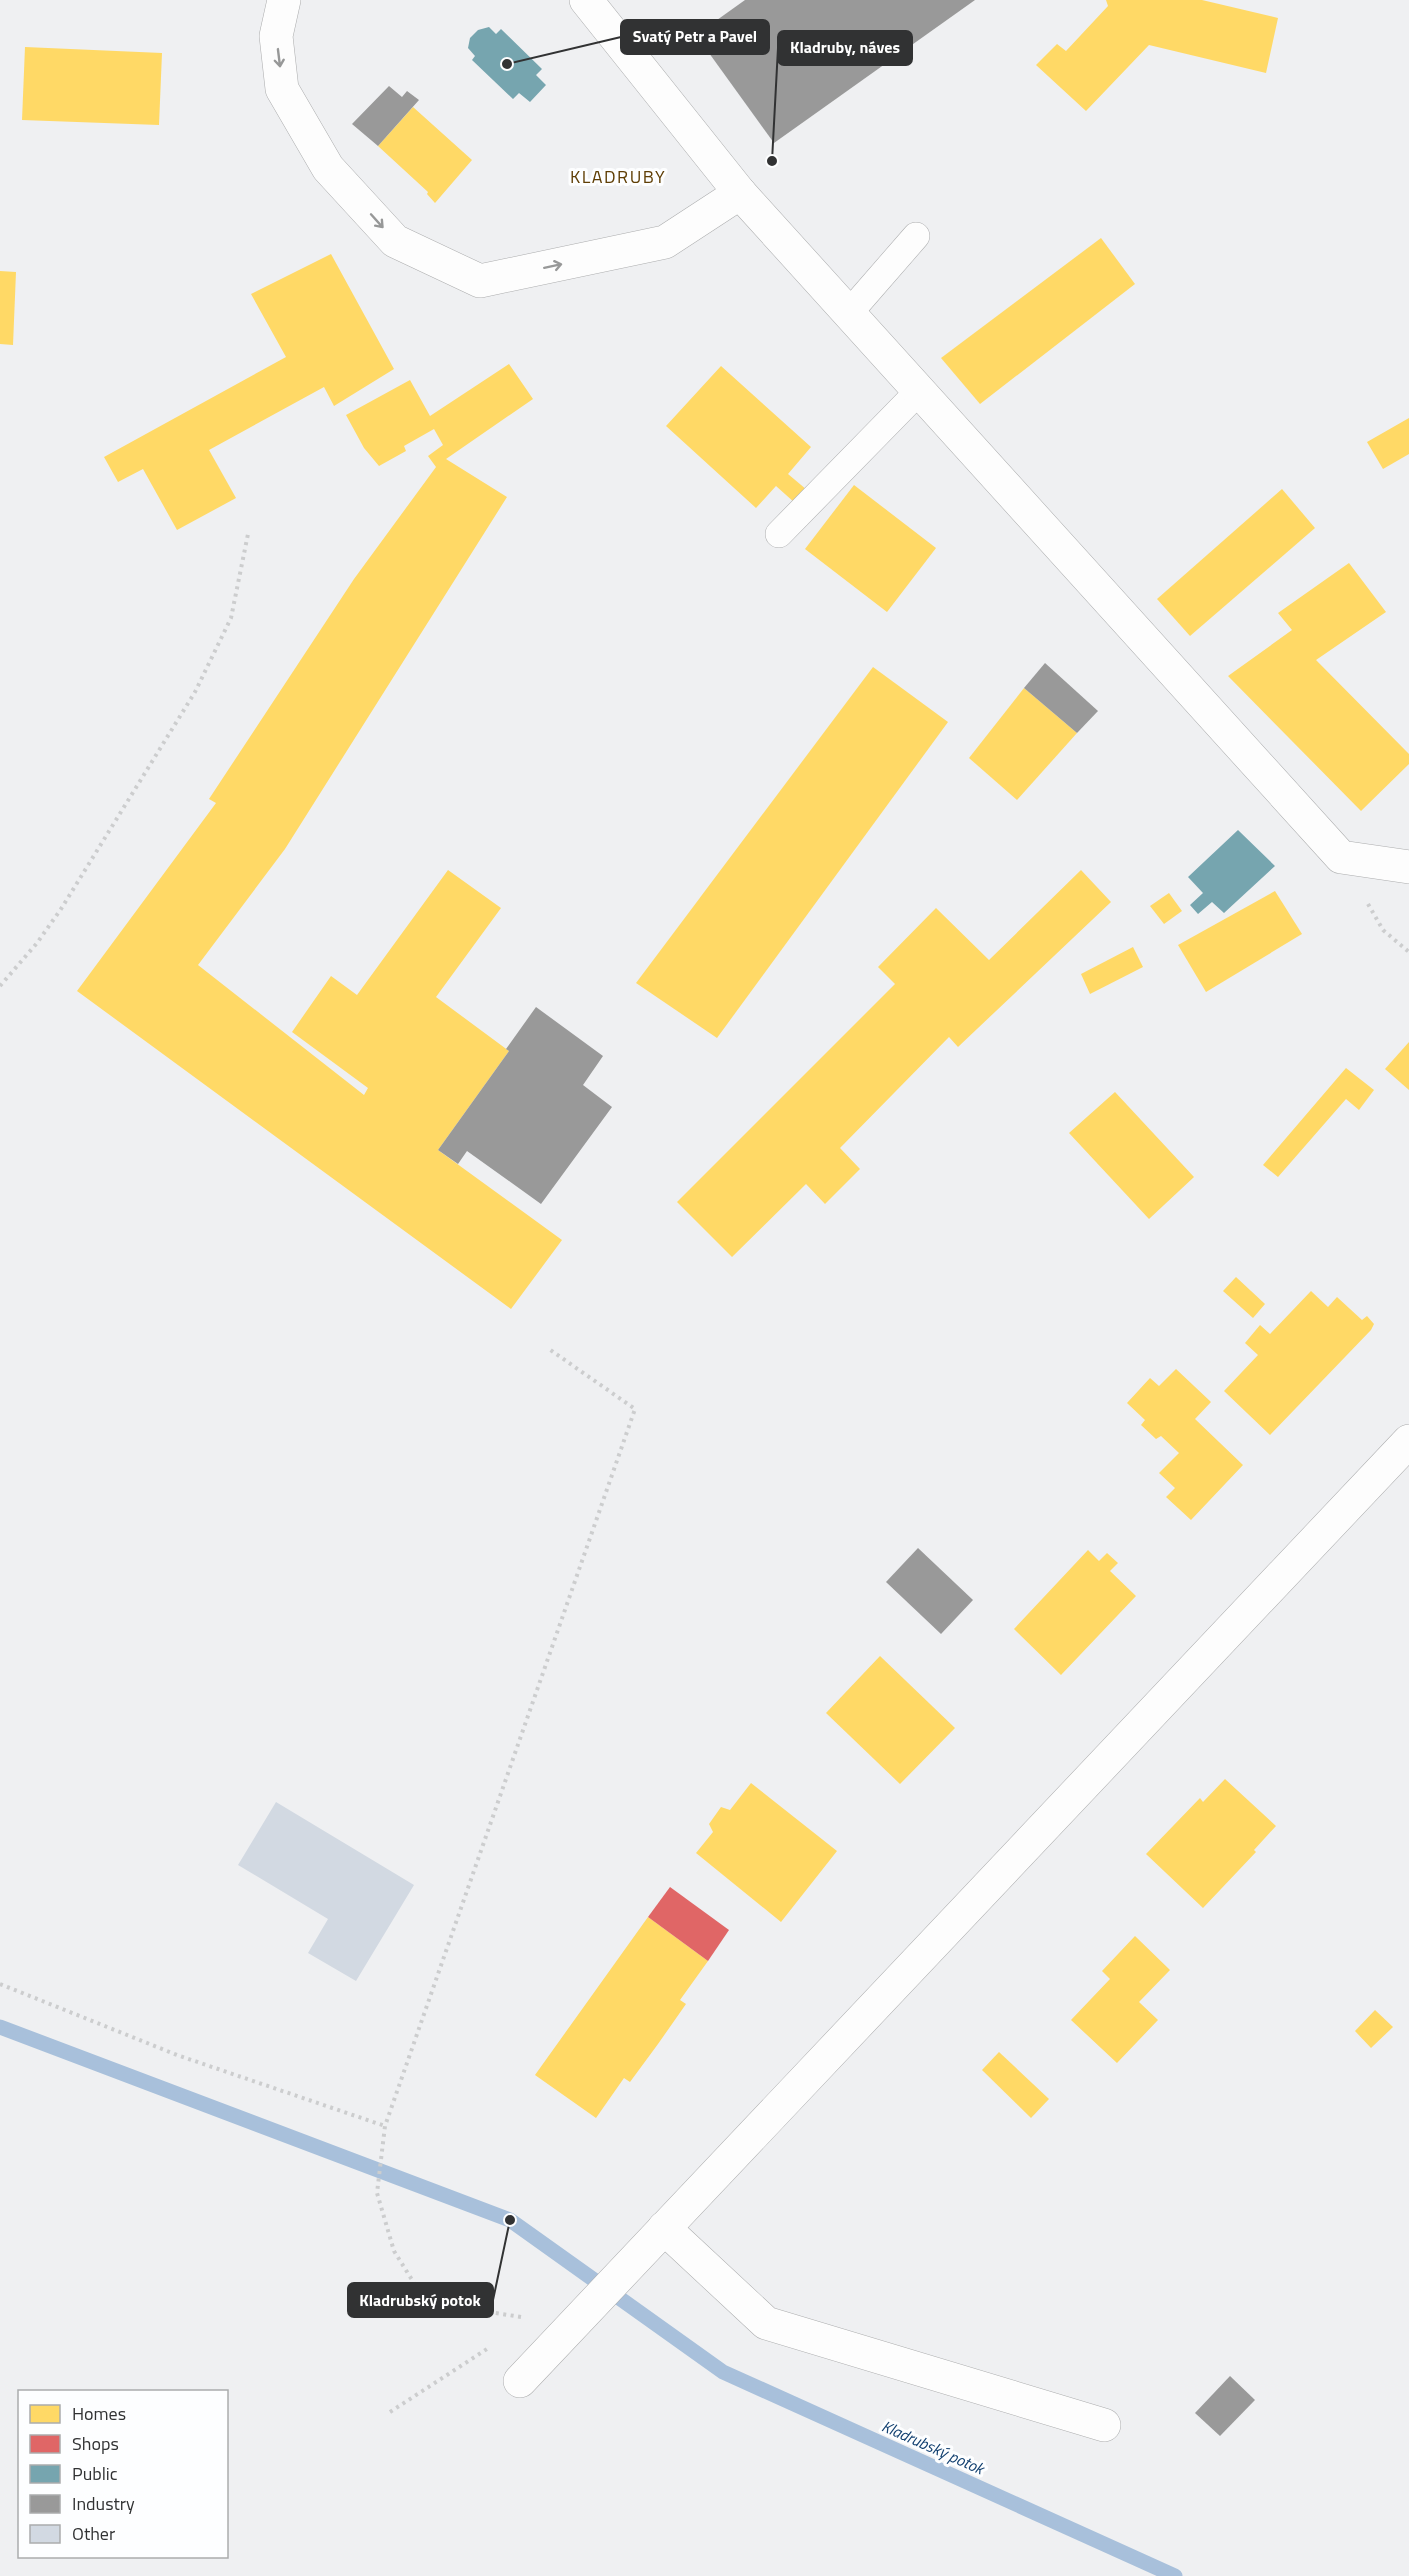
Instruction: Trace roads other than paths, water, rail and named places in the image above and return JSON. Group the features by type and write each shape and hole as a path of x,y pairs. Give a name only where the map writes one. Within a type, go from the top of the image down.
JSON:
{"street":[{"path":"284,0 276,36 282,89 328,168 395,241 480,281 665,242 740,193"},
{"path":"586,0 740,193 1341,857 1409,867"},
{"path":"520,2381 1409,1441"},
{"path":"664,2228 766,2323 1104,2425"}],"lane":[{"path":"849,313 916,236"},
{"path":"779,534 919,391"}],"waterway":[{"name":"Kladrubský potok","path":"0,2027 510,2220 723,2372 1175,2576"}],"place":[{"name":"Svatý Petr a Pavel","path":"507,64"},
{"name":"Kladruby, náves","path":"772,161"},
{"name":"Kladrubský potok","path":"510,2220"}],"district":[{"name":"KLADRUBY","path":"618,177"}]}
